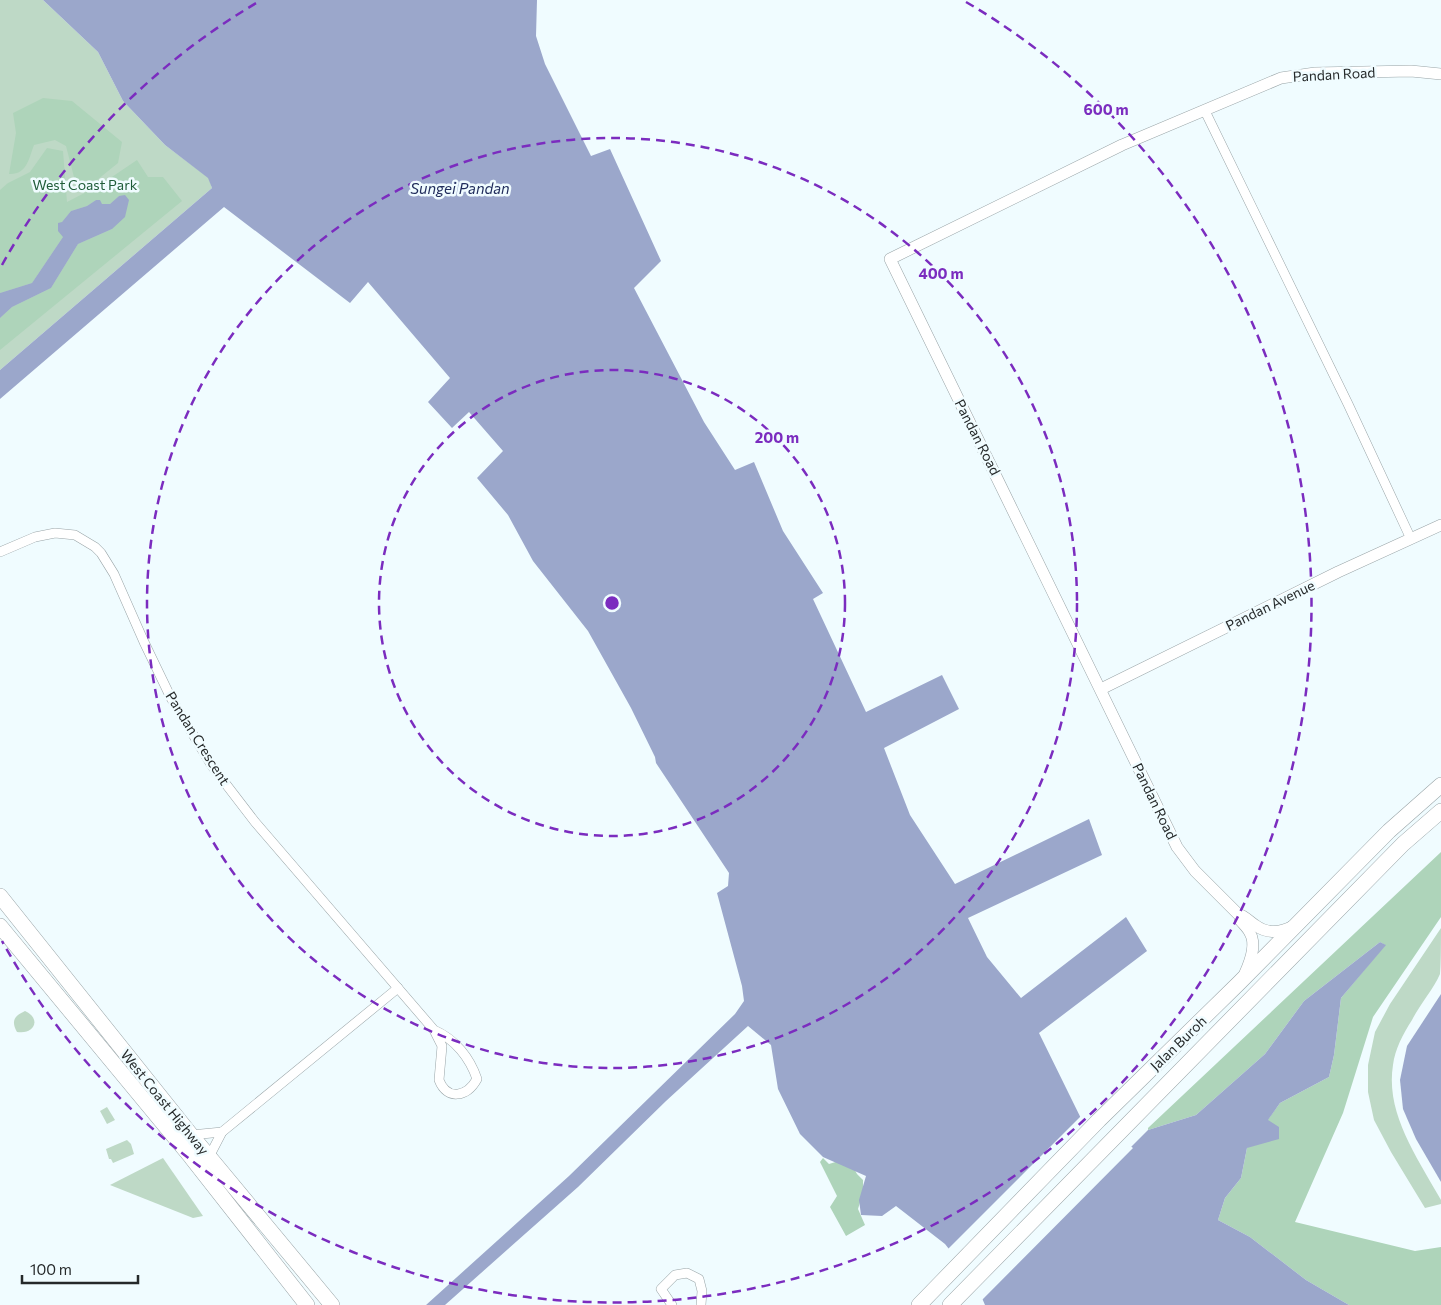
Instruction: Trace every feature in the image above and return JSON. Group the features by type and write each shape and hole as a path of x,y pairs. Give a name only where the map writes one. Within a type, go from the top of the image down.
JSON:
{"highway":[{"name":"Jalan Buroh","path":"919,1305 1099,1120 1239,984 1389,831 1441,785"},
{"name":"Jalan Buroh","path":"950,1305 1403,844 1441,811"},
{"name":"West Coast Highway","path":"0,896 191,1135 332,1305"},
{"name":"West Coast Highway","path":"0,926 191,1156 307,1305"},
{"path":"75,1017 79,1007 87,1006"}],"street":[{"name":"Pandan Road","path":"1297,924 1283,930 1268,931 1258,928 1244,916 1238,914 1204,881 1185,859 890,259 1122,145 1274,80 1291,75 1315,73 1411,71 1441,74"},
{"path":"1205,111 1348,404 1411,539"},
{"name":"Pandan Avenue","path":"1101,689 1295,593 1441,524"},
{"name":"Pandan Crescent","path":"0,552 35,537 55,533 75,535 95,547 101,553 114,574 144,642 172,698 217,772 256,822 434,1030 442,1046 439,1080 441,1085 451,1094 467,1092 472,1088 477,1079 472,1065 450,1038 434,1030"},
{"name":"Pandan Road","path":"1238,914 1240,921 1251,933 1252,940 1250,960 1239,984"},
{"path":"209,1157 222,1132 398,988"},
{"path":"191,1135 222,1132"},
{"path":"672,1305 660,1288 675,1275 688,1273 699,1278 702,1291 701,1305"}],"green space":[{"name":"West Coast Park","path":"0,0 43,0 98,52 123,101 165,145 209,178 212,188 0,370"},
{"path":"43,98 72,101 122,142 118,163 97,180 75,181 66,146 55,140 34,145 24,169 15,174 9,174 16,133 13,113"},
{"path":"47,148 63,151 67,202 100,185 137,160 148,177 163,177 182,201 0,350 0,318 12,307 51,288 78,244 112,229 119,196 110,204 102,204 96,200 87,206 71,211 62,222 63,237 32,283 0,293 0,190 8,183 30,172"},
{"path":"1441,852 1441,917 1373,1017 1343,1113 1295,1222 1415,1251 1441,1247 1441,1305 1349,1305 1306,1280 1250,1237 1218,1220 1225,1198 1241,1178 1247,1148 1280,1103 1329,1077 1334,1055 1341,998 1385,945 1380,942 1304,1001 1265,1054 1196,1115 1148,1130 1148,1128"},
{"path":"1441,928 1440,974 1400,1042 1393,1065 1394,1101 1399,1119 1414,1153 1441,1200 1441,1204 1425,1208 1374,1120 1368,1092 1368,1065 1375,1032 1390,1004"},
{"path":"25,1011 33,1018 34,1026 28,1031 17,1032 14,1025 15,1019"},
{"path":"107,1107 115,1120 107,1124 100,1111"},
{"path":"127,1140 131,1144 134,1154 113,1163 109,1159 106,1149"},
{"path":"163,1158 203,1216 193,1218 110,1185"},
{"path":"823,1158 829,1164 842,1160 851,1163 863,1180 863,1192 858,1209 865,1225 846,1236 830,1207 837,1196 820,1162"}],"water":[{"name":"Sungei Pandan","path":"43,0 537,0 536,36 545,64 591,156 610,149 661,261 634,288 704,422 735,470 754,462 783,531 823,593 813,599 866,712 942,675 959,709 884,748 910,815 955,884 1089,819 1102,855 968,918 987,957 1021,998 1126,917 1147,951 1039,1033 1099,1155 1122,1156 1148,1130 1196,1115 1265,1054 1304,1001 1380,942 1386,945 1341,998 1334,1055 1329,1077 1280,1103 1268,1120 1279,1127 1279,1139 1247,1148 1241,1178 1225,1198 1218,1220 1250,1237 1306,1280 1349,1305 985,1305 975,1282 945,1244 896,1206 882,1216 861,1215 859,1200 866,1176 823,1157 800,1134 778,1089 771,1045 748,1026 666,1101 578,1187 445,1305 426,1305 569,1176 735,1014 744,1001 742,986 717,893 728,886 729,873 656,763 655,757 631,708 588,631 533,561 508,515 477,478 503,451 469,412 452,428 428,402 450,378 368,282 350,303 224,207 0,399 0,370 212,188 208,178 165,145 123,101 98,52"},
{"path":"125,195 129,200 125,217 112,229 78,244 51,288 12,307 0,318 0,293 32,283 63,237 58,231 58,223 62,222 71,211 87,206 96,200 100,200 102,204 110,204 119,196"},
{"path":"1441,994 1441,1182 1416,1139 1403,1109 1400,1080 1407,1046"}],"pier":[{"path":"1082,1115 1101,1153 1121,1153 1129,1145 1133,1148 981,1301 973,1283 947,1250"}]}
